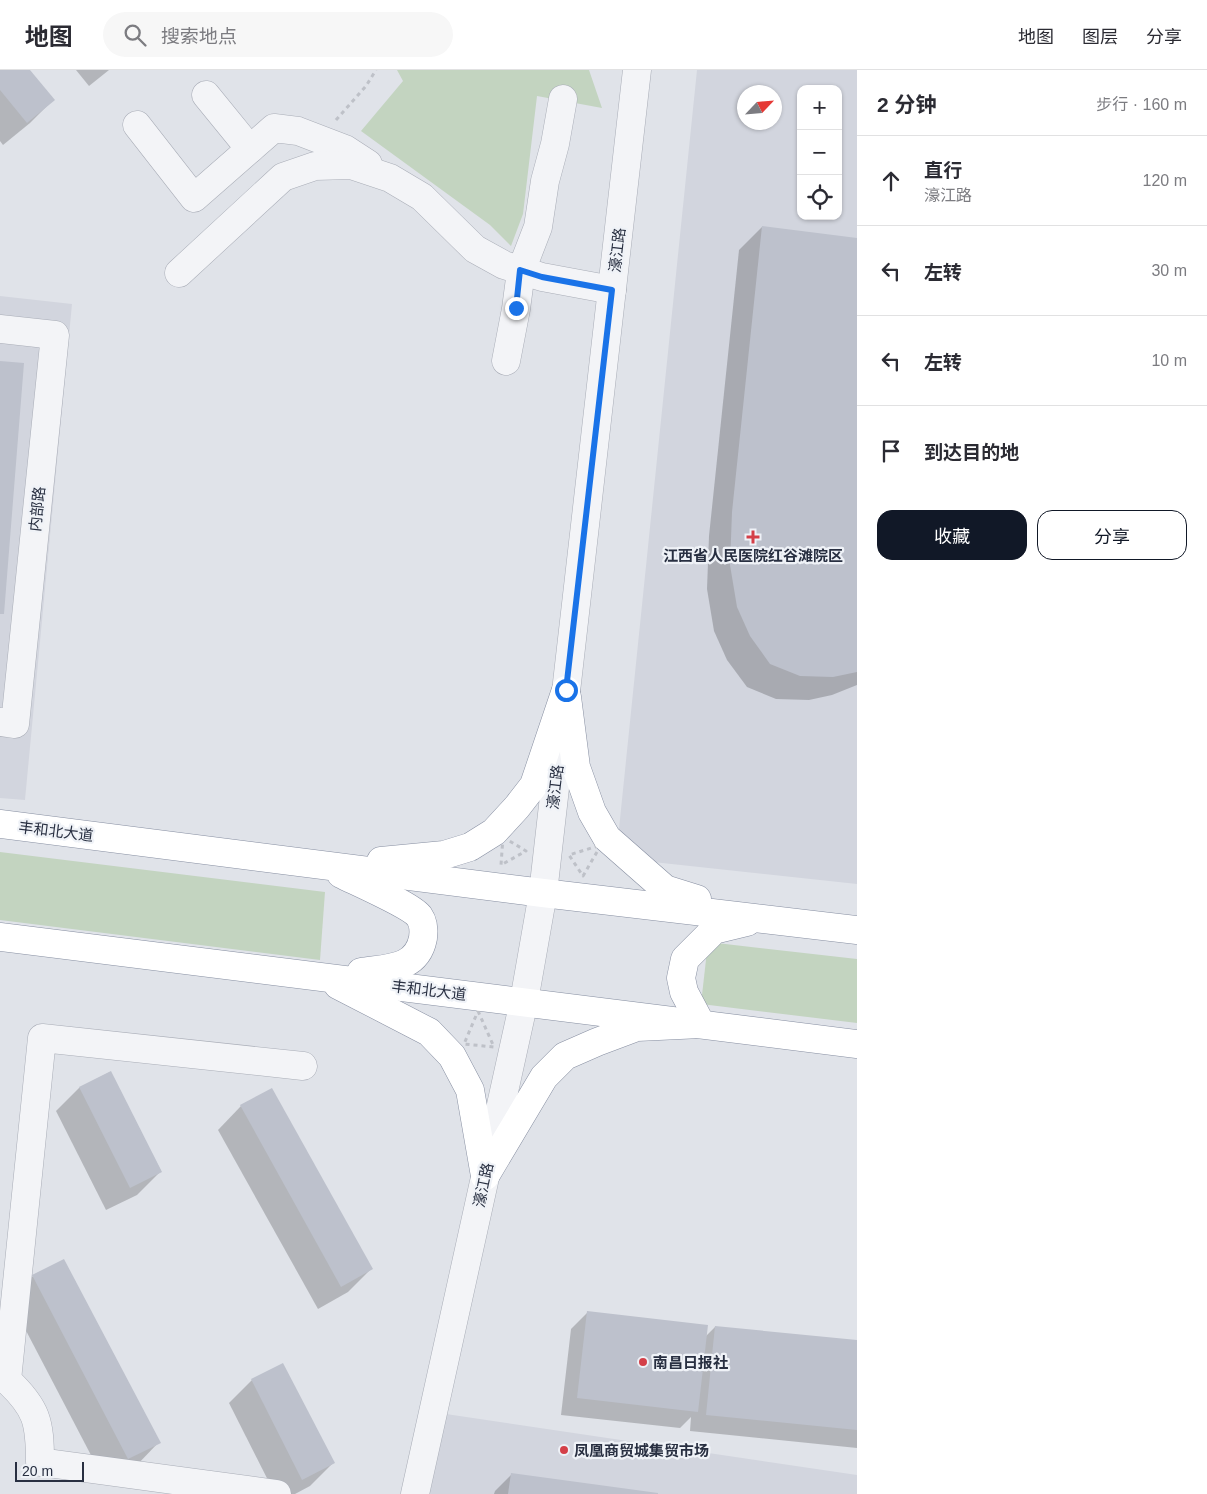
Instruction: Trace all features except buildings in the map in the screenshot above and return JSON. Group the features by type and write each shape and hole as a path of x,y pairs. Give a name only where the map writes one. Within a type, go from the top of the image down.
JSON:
{"highway":[{"path":"324,865 444,855 470,847 494,832 517,808 534,785 566,690"},
{"path":"566,690 576,767 592,812 607,838 665,889 764,919"},
{"name":"丰和北大道","path":"0,824 857,930"},
{"path":"324,865 404,906 419,916 424,929 422,943 416,957 398,967 324,977"},
{"path":"485,1176 544,1077 565,1056 637,1027 701,1024 684,992 682,978 685,959 714,930 764,919"},
{"name":"丰和北大道","path":"0,937 857,1044"},
{"path":"324,977 429,1032 452,1056 470,1090 485,1176"}],"street":[{"name":"濠江路","path":"414,1494 524,1002 543,892 637,70"},
{"path":"206,95 250,149"},
{"path":"506,361 516,308 520,270 538,227 545,181 563,99"},
{"path":"137,125 194,198 274,128 298,131 345,150 422,197 476,249 504,265 542,277 612,290"},
{"path":"179,273 283,177 315,166 351,165 390,178"},
{"name":"内部路","path":"0,329 55,335 14,724 0,722"},
{"path":"277,1494 40,1462 38,1422 35,1414 22,1393 7,1380 42,1038 302,1066"}],"path":[{"path":"319,140 366,86 376,70"},
{"path":"601,845 596,852 583,876 569,855 601,845"},
{"path":"478,1011 486,1029 494,1047 464,1044 478,1011"}],"shaded area":[{"name":"江西省人民医院红谷滩院区","path":"697,70 857,70 857,884 616,858"},
{"path":"0,296 72,304 25,800 0,798"},
{"name":"凤凰商贸城集贸市场","path":"446,1414 857,1475 857,1494 428,1494"}],"green space":[{"path":"397,70 589,70 602,108 537,96 523,214 511,246 490,225 361,131 403,81"},
{"path":"0,852 325,892 320,960 0,920"},
{"path":"708,942 857,959 857,1023 701,1004"}],"place":[{"name":"江西省人民医院红谷滩院区","path":"753,537"},
{"name":"南昌日报社","path":"643,1362"},
{"name":"凤凰商贸城集贸市场","path":"564,1450"}],"route":[{"path":"516,308 520,270 542,277 612,290 566,690"}]}
